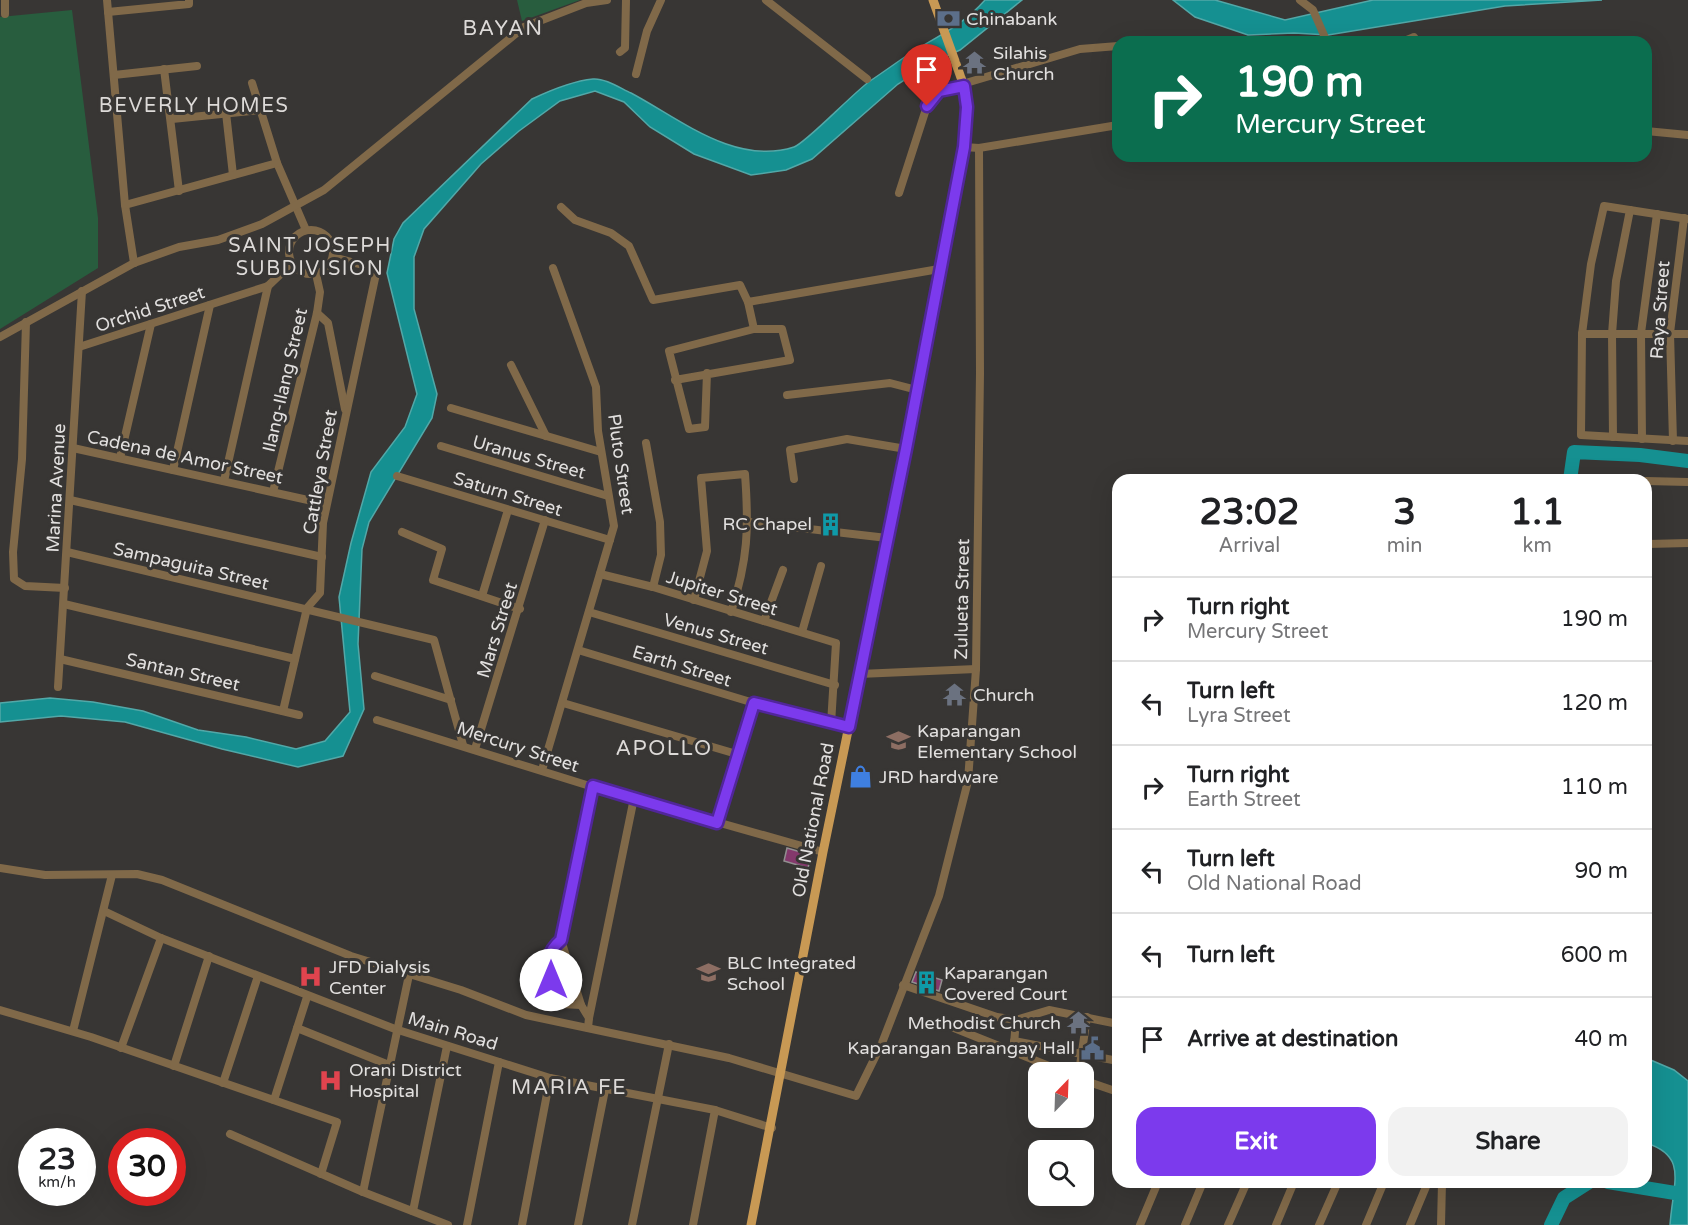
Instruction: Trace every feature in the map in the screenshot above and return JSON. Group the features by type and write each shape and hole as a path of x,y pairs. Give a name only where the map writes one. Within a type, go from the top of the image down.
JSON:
{"main road":[{"name":"Old National Road","path":"751,1225 964,147 967,107 964,86 933,0"}],"street":[{"path":"5,0 5,14"},
{"path":"107,0 125,205 134,263"},
{"path":"108,12 189,4 189,0"},
{"path":"0,337 134,263 179,247 218,240 262,224 324,190 524,27 586,1 608,0"},
{"path":"620,52 625,48 626,0"},
{"path":"636,74 647,31 661,0"},
{"path":"766,0 867,79"},
{"path":"1300,0 1313,10 1324,36"},
{"path":"899,193 914,140 931,99 939,91 964,86 1080,49 1112,46"},
{"path":"114,75 197,66"},
{"path":"164,69 172,119 179,191"},
{"path":"252,83 277,163 306,230"},
{"path":"172,119 262,110"},
{"path":"226,113 232,175"},
{"path":"964,147 979,147 1112,126"},
{"path":"1652,132 1688,135"},
{"name":"Zulueta Street","path":"782,1073 856,1096 882,1042 939,896 968,781 976,669 980,373 979,147"},
{"path":"125,205 277,163"},
{"path":"1686,219 1604,206 1591,264 1582,334 1581,435 1688,441"},
{"path":"561,207 575,220 611,233 629,246 653,300 740,285 748,302 754,329"},
{"path":"1612,437 1612,334 1616,281 1629,210"},
{"path":"1642,439 1641,333 1657,214"},
{"name":"Raya Street","path":"1673,441 1670,333 1686,219"},
{"path":"306,230 321,232 331,242 333,257 327,268 316,274 301,272 291,264 288,252 297,234 306,230"},
{"name":"Cattleya Street","path":"283,711 307,608 320,593 326,504 377,269 333,257"},
{"name":"Orchid Street","path":"79,347 268,286 291,264"},
{"name":"Pluto Street","path":"542,770 615,526 601,452 596,387 553,268"},
{"path":"748,302 939,270"},
{"name":"Ilang-Ilang Street","path":"273,492 316,313 320,292 316,274"},
{"path":"224,481 268,286"},
{"name":"Marina Avenue","path":"58,687 81,291"},
{"path":"173,470 210,305"},
{"path":"316,313 328,323 346,413"},
{"path":"26,322 21,471 13,552 14,579 25,586 65,588"},
{"path":"120,458 151,324"},
{"path":"675,380 707,373 790,360 782,329 754,329 669,351 675,380 689,429 705,427 707,373"},
{"path":"1582,334 1688,334"},
{"path":"511,365 546,436"},
{"path":"787,394 890,383 917,390"},
{"path":"451,408 601,452"},
{"path":"794,479 790,450 848,439 906,449"},
{"path":"646,443 660,522 661,555 652,587"},
{"name":"Uranus Street","path":"441,446 608,496"},
{"name":"Cadena de Amor Street","path":"73,448 326,504"},
{"path":"694,600 707,551 701,478 745,474 749,522 742,578 731,612"},
{"name":"Saturn Street","path":"397,476 610,540"},
{"path":"1652,481 1688,482"},
{"path":"70,501 322,557"},
{"path":"482,596 508,510"},
{"name":"Mars Street","path":"475,749 520,609 545,520"},
{"path":"749,522 887,538"},
{"path":"402,532 442,549 433,580 520,609"},
{"path":"1652,543 1688,543"},
{"name":"Sampaguita Street","path":"67,552 434,640 451,700"},
{"path":"802,632 821,566"},
{"path":"764,621 783,570"},
{"name":"Jupiter Street","path":"600,574 652,587 836,643 835,685"},
{"path":"64,604 295,659"},
{"name":"Venus Street","path":"589,612 835,685"},
{"name":"Earth Street","path":"578,650 754,703 849,727"},
{"name":"Santan Street","path":"60,659 299,715"},
{"path":"859,674 976,669"},
{"path":"375,676 451,700 463,745"},
{"path":"831,724 835,685"},
{"path":"563,703 740,755"},
{"path":"717,823 740,755 754,703"},
{"name":"Mercury Street","path":"377,720 717,823 823,852"},
{"path":"589,1018 581,1005 561,940 593,786"},
{"path":"588,1028 634,798"},
{"path":"0,868 45,875 137,874 162,880 351,956 461,990 526,1015 669,1044 782,1073"},
{"path":"73,1031 112,875"},
{"name":"Main Road","path":"104,911 161,938 307,997 447,1046 550,1078 715,1110 772,1128"},
{"path":"121,1048 161,938"},
{"path":"561,940 552,948 546,964 555,996 561,1004 581,1005"},
{"path":"174,1066 209,956"},
{"path":"363,1192 408,975"},
{"path":"223,1083 258,976"},
{"path":"903,985 997,1017 1016,1020 1048,1010 1112,1023"},
{"path":"274,1100 307,997"},
{"path":"0,1010 73,1031 337,1122 321,1174"},
{"path":"1081,1062 1087,1017"},
{"path":"1013,1052 1016,1020"},
{"path":"949,1026 1038,1062"},
{"path":"297,1028 388,1065"},
{"path":"1014,1041 1112,1060"},
{"path":"632,1225 669,1044"},
{"path":"413,1211 447,1046"},
{"path":"467,1225 499,1062"},
{"path":"522,1225 550,1078"},
{"path":"1094,1084 1112,1090"},
{"path":"578,1225 605,1090"},
{"path":"693,1225 715,1110"},
{"path":"230,1134 363,1192 448,1225"},
{"path":"1140,1225 1155,1188"},
{"path":"1185,1225 1200,1188"},
{"path":"1228,1225 1244,1188"},
{"path":"1276,1225 1291,1188"},
{"path":"1319,1225 1335,1188"},
{"path":"1366,1225 1381,1188"},
{"path":"1410,1225 1425,1188"},
{"path":"1441,1225 1442,1188"}],"green space":[{"path":"517,0 580,0 522,21"},
{"path":"72,10 98,218 98,268 0,329 0,17"}],"water":[{"path":"985,0 1022,0 960,50 931,63 898,84 812,159 786,170 751,175 694,154 650,127 624,102 595,91 560,101 519,131 481,164 424,229 414,257 414,309 437,394 432,418 369,522 362,549 358,644 364,709 343,756 298,767 125,722 61,716 0,722 0,703 50,698 93,702 143,711 198,730 246,737 296,749 325,741 350,712 339,597 351,543 371,472 405,427 417,394 387,273 394,239 403,223 532,99 554,89 585,80 602,80 631,93 689,127 729,145 751,150 772,151 794,147 809,137 870,81 961,22"},
{"path":"1173,0 1215,0 1285,20 1373,0 1602,0 1505,6 1328,35 1294,33 1248,35 1195,17"},
{"path":"1652,1061 1674,1070 1688,1081 1688,1225 1670,1225 1675,1173 1668,1155 1652,1145"}],"building":[{"path":"787,848 811,855 808,868 784,861"},
{"name":"Kaparangan Covered Court","path":"916,972 942,980 939,991 912,982"}],"waterway":[{"path":"1571,474 1574,452 1640,455 1688,461"},
{"path":"1551,1225 1564,1198 1580,1188"},
{"path":"1645,1188 1675,1193"}],"place":[{"name":"Chinabank","path":"948,19"},
{"name":"Silahis Church","path":"975,63"},
{"name":"RC Chapel","path":"830,524"},
{"name":"Church","path":"955,695"},
{"name":"Kaparangan Elementary School","path":"899,741"},
{"name":"JRD hardware","path":"861,777"},
{"name":"BLC Integrated School","path":"709,973"},
{"name":"JFD Dialysis Center","path":"311,977"},
{"name":"Kaparangan Covered Court","path":"926,983"},
{"name":"Methodist Church","path":"1079,1023"},
{"name":"Kaparangan Barangay Hall","path":"1093,1048"},
{"name":"Orani District Hospital","path":"331,1080"}],"district":[{"name":"BAYAN","path":"503,28"},
{"name":"BEVERLY HOMES","path":"194,105"},
{"name":"SAINT JOSEPH SUBDIVISION","path":"310,256"},
{"name":"APOLLO","path":"664,748"},
{"name":"MARIA FE","path":"569,1087"}],"route":[{"path":"551,980 546,964 552,948 561,940 593,786 717,823 740,755 754,703 849,727 906,449 964,147 967,107 964,86 939,91 927,106"}]}
